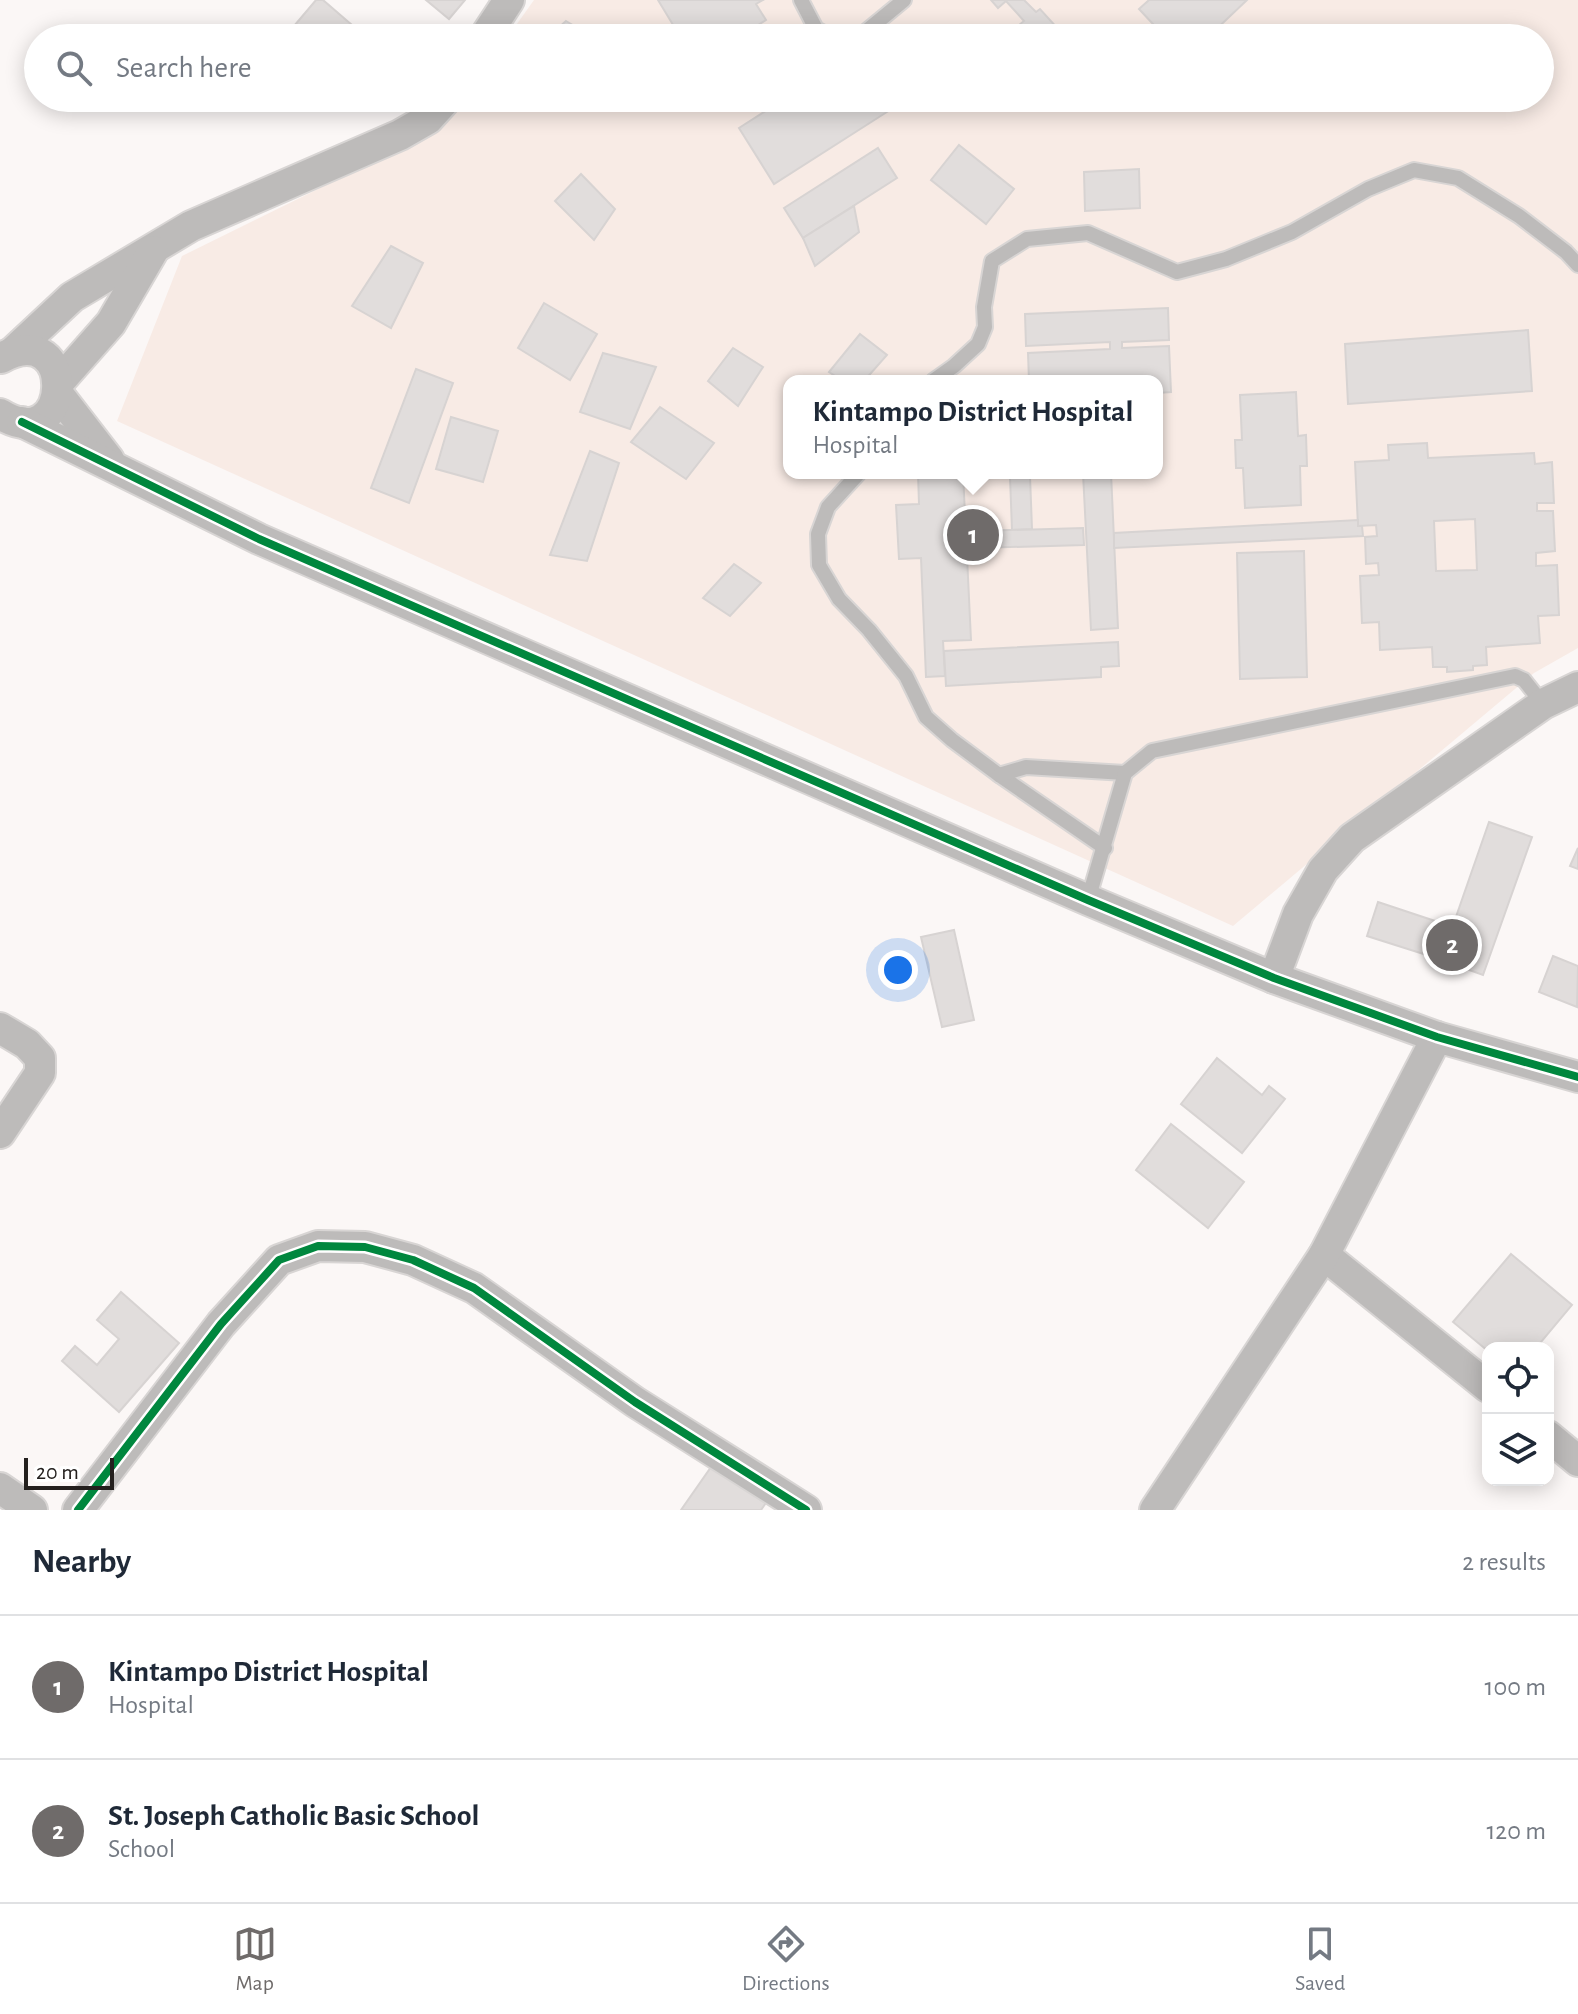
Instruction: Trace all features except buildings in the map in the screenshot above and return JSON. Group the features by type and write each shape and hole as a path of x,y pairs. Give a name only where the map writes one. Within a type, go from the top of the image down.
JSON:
{"street":[{"path":"493,24 509,0"},
{"path":"4,357 72,297 191,226 400,135 434,112"},
{"path":"11,418 34,421 54,405 59,388 111,323 154,249"},
{"path":"4,357 25,350 48,360 55,370 59,388 113,465"},
{"path":"11,418 286,551 1088,900 1274,978 1437,1037 1578,1077"},
{"path":"1274,978 1298,914 1323,870 1352,838 1543,704 1578,687"},
{"path":"0,1028 27,1044 40,1058 40,1073 0,1133"},
{"path":"1155,1510 1324,1255 1437,1037"},
{"path":"78,1510 231,1314 279,1260 318,1246 365,1247 413,1260 474,1288 635,1402 806,1510"},
{"path":"1324,1255 1482,1382"},
{"path":"1554,1441 1578,1461"},
{"path":"0,1488 32,1510"}],"lane":[{"path":"801,0 813,24"},
{"path":"875,24 904,0"},
{"path":"940,375 978,344 985,327 984,307 992,261 1027,239 1088,233 1177,272 1226,259 1292,232 1368,189 1414,170 1458,178 1519,216 1578,265"},
{"path":"854,479 828,507 818,534 819,565 839,599 906,676 926,717 999,775 1105,848"},
{"path":"1088,900 1125,773 1152,751 1515,676 1524,680 1543,704"},
{"path":"999,775 1026,767 1125,773"}],"shaded area":[{"path":"534,0 1578,0 1578,648 1534,673 1233,926 117,421 182,256 442,128 454,112 1554,112 1554,24 517,24"}],"cycle path":[{"path":"22,422 259,539 1088,900 1274,978 1437,1037 1578,1077"},
{"path":"78,1510 221,1324 279,1260 318,1246 365,1247 413,1260 474,1288 635,1402 806,1510"}],"place":[{"name":"Kintampo District Hospital","path":"973,535"},
{"name":"St. Joseph Catholic Basic School","path":"1452,945"}]}
